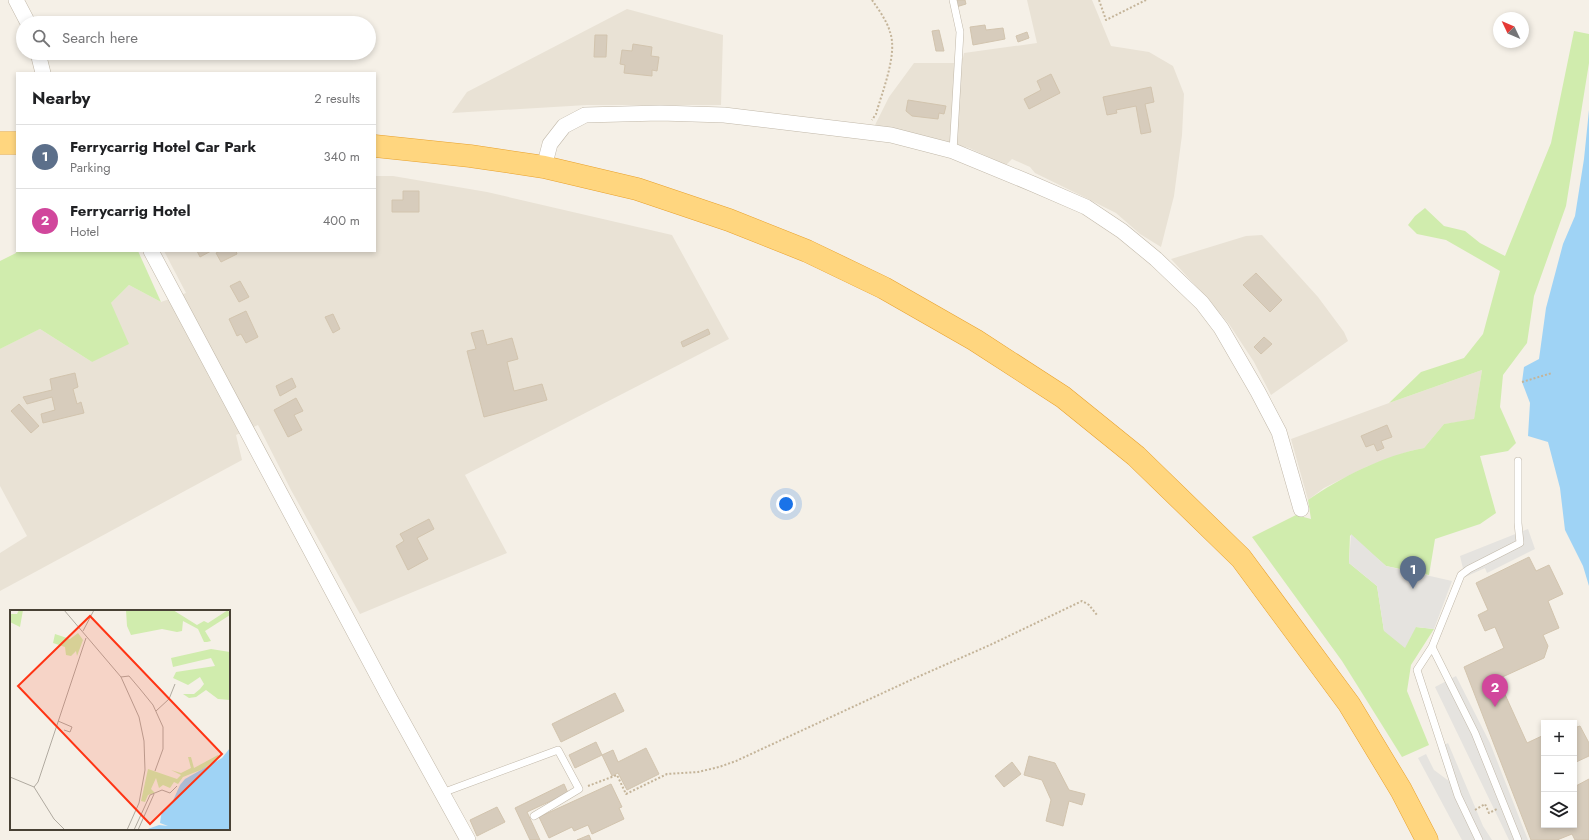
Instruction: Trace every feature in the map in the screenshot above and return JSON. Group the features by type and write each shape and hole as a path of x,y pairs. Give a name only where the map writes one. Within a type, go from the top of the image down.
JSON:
{"highway":[{"path":"0,143 16,143"},
{"path":"376,146 470,156 544,167 637,189 730,220 807,251 884,288 975,340 1063,397 1136,456 1242,558 1349,704 1401,790 1427,840"}],"street":[{"path":"16,0 24,16"},
{"path":"40,60 43,72"},
{"path":"544,167 550,144 564,126 585,115 660,113 724,115 891,135 953,151 1086,207 1122,231 1156,259 1202,303 1221,328 1279,432 1301,509"},
{"path":"152,252 468,840"}],"lane":[{"path":"953,0 960,32 953,151"},
{"path":"1479,840 1458,796 1417,670 1432,647 1461,575 1469,569 1520,543 1518,524 1518,461"},
{"path":"1432,647 1475,733 1518,840"},
{"path":"442,793 558,750 579,789 534,816"}],"path":[{"path":"865,131 876,114 892,56 891,33 872,0"},
{"path":"1098,0 1106,20 1146,0"},
{"path":"1522,382 1552,373"},
{"path":"579,789 617,775 626,794 667,774 698,772 719,767 736,761 990,645 1082,601 1098,615"},
{"path":"1476,809 1485,804 1489,813 1499,808"}],"shaded area":[{"path":"1027,0 1092,0 1111,46 1149,52 1173,66 1184,94 1182,135 1174,196 1161,247 1140,234 1116,213 1035,173 1030,167 1012,159 1006,165 969,148 875,125 889,97 914,63 954,63 963,58 964,53 1037,43"},
{"path":"627,9 723,35 721,105 587,105 452,113 467,92"},
{"path":"376,176 393,176 487,192 672,235 729,339 465,475 507,553 360,614 291,490 258,425 236,435 242,460 0,591 0,553 27,536 0,486 0,349 40,329 92,362 111,303 129,285 161,302 186,293 165,252 376,252"},
{"path":"1262,235 1318,297 1344,332 1348,341 1271,395 1254,362 1229,324 1171,259 1246,236"},
{"path":"1482,370 1474,420 1444,424 1424,448 1410,451 1366,467 1324,488 1308,500 1291,439"},
{"path":"1528,529 1535,549 1487,573 1485,568 1465,577 1460,556"},
{"path":"1351,534 1386,566 1452,581 1434,629 1416,627 1405,648 1384,631 1377,586 1349,563"},
{"path":"1456,676 1490,743 1528,840 1509,840 1435,687"},
{"path":"1448,743 1483,826 1492,840 1462,840 1418,758 1426,754 1434,770 1449,781 1438,748"}],"green space":[{"path":"1574,31 1589,34 1589,63 1566,206 1534,296 1527,343 1503,375 1500,407 1516,443 1508,451 1480,456 1496,513 1480,524 1435,539 1429,575 1386,566 1350,535 1349,563 1377,586 1384,631 1416,627 1434,629 1411,665 1407,691 1429,745 1402,757 1342,661 1252,537 1296,515 1311,519 1308,500 1321,491 1349,475 1379,461 1409,451 1424,448 1444,424 1474,419 1482,370 1389,403 1421,372 1464,358 1483,334 1500,271 1446,240 1417,234 1408,225 1415,216 1425,208 1444,226 1465,231 1480,243 1505,256 1551,143"},
{"path":"138,252 161,302 129,285 111,303 129,344 92,362 40,329 0,349 0,261 16,253"}],"water":[{"path":"1589,110 1589,586 1583,566 1565,530 1560,488 1548,442 1528,436 1530,403 1522,382 1524,367 1539,359 1546,308 1563,244 1575,216 1584,159"}],"building":[{"path":"954,0 965,0 966,4 956,7"},
{"path":"985,25 986,30 1003,28 1005,39 973,45 970,27"},
{"path":"939,30 944,51 936,51 932,31"},
{"path":"1027,32 1029,38 1018,42 1016,36"},
{"path":"595,35 607,35 606,57 594,57"},
{"path":"633,44 652,47 651,56 659,57 657,71 652,70 652,76 624,73 625,65 620,64 622,50 632,51"},
{"path":"1051,74 1060,93 1029,109 1024,99 1041,90 1037,81"},
{"path":"1151,87 1154,102 1145,104 1151,132 1141,134 1136,106 1116,110 1117,113 1107,115 1103,97"},
{"path":"908,100 946,106 944,114 939,113 938,119 912,116 906,111"},
{"path":"403,191 419,191 419,212 392,212 392,200 403,200"},
{"path":"198,252 209,252 200,257"},
{"path":"236,252 237,254 221,262 216,253"},
{"path":"1256,273 1282,300 1270,312 1243,285"},
{"path":"240,281 249,297 239,302 230,286"},
{"path":"246,311 258,337 246,343 241,334 237,336 229,319"},
{"path":"333,314 340,329 333,333 325,317"},
{"path":"708,329 710,334 683,347 681,342"},
{"path":"483,330 487,345 512,338 518,359 507,362 514,391 542,384 547,400 484,417 467,351 476,349 471,333"},
{"path":"1264,337 1272,344 1261,354 1254,347"},
{"path":"75,373 78,387 73,389 77,404 81,402 84,413 43,423 41,414 55,410 52,397 27,404 23,397 52,390 50,379"},
{"path":"292,378 296,387 280,396 276,386"},
{"path":"296,398 303,411 294,415 302,430 288,437 274,410"},
{"path":"19,404 39,426 31,433 11,411"},
{"path":"1387,425 1392,437 1381,441 1384,448 1377,451 1374,444 1366,447 1361,436"},
{"path":"429,519 434,529 417,538 428,559 408,570 396,546 404,541 400,534"},
{"path":"1529,557 1536,571 1549,565 1563,594 1548,601 1559,628 1543,635 1548,646 1544,658 1498,679 1527,743 1541,736 1541,828 1577,828 1577,785 1589,779 1589,840 1575,840 1572,834 1557,840 1531,840 1464,667 1504,648 1495,627 1485,631 1478,615 1488,610 1476,583"},
{"path":"615,693 624,711 561,742 552,724"},
{"path":"1580,726 1589,743 1589,756 1577,762 1577,756 1577,727"},
{"path":"596,742 602,755 575,768 569,755"},
{"path":"646,748 659,774 627,790 618,773 612,776 602,755 613,750 618,762"},
{"path":"1029,756 1055,763 1069,790 1085,794 1082,805 1069,801 1063,826 1046,821 1051,800 1042,780 1024,775"},
{"path":"1012,762 1021,774 1004,787 995,776"},
{"path":"564,784 568,793 527,812 540,840 530,840 515,808"},
{"path":"611,784 622,807 619,808 624,819 592,834 588,825 574,831 572,827 549,838 539,817"},
{"path":"497,807 505,822 477,836 470,820"},
{"path":"589,835 591,840 577,840"}],"place":[{"name":"Ferrycarrig Hotel Car Park","path":"1413,589"},
{"name":"Ferrycarrig Hotel","path":"1495,707"}]}
